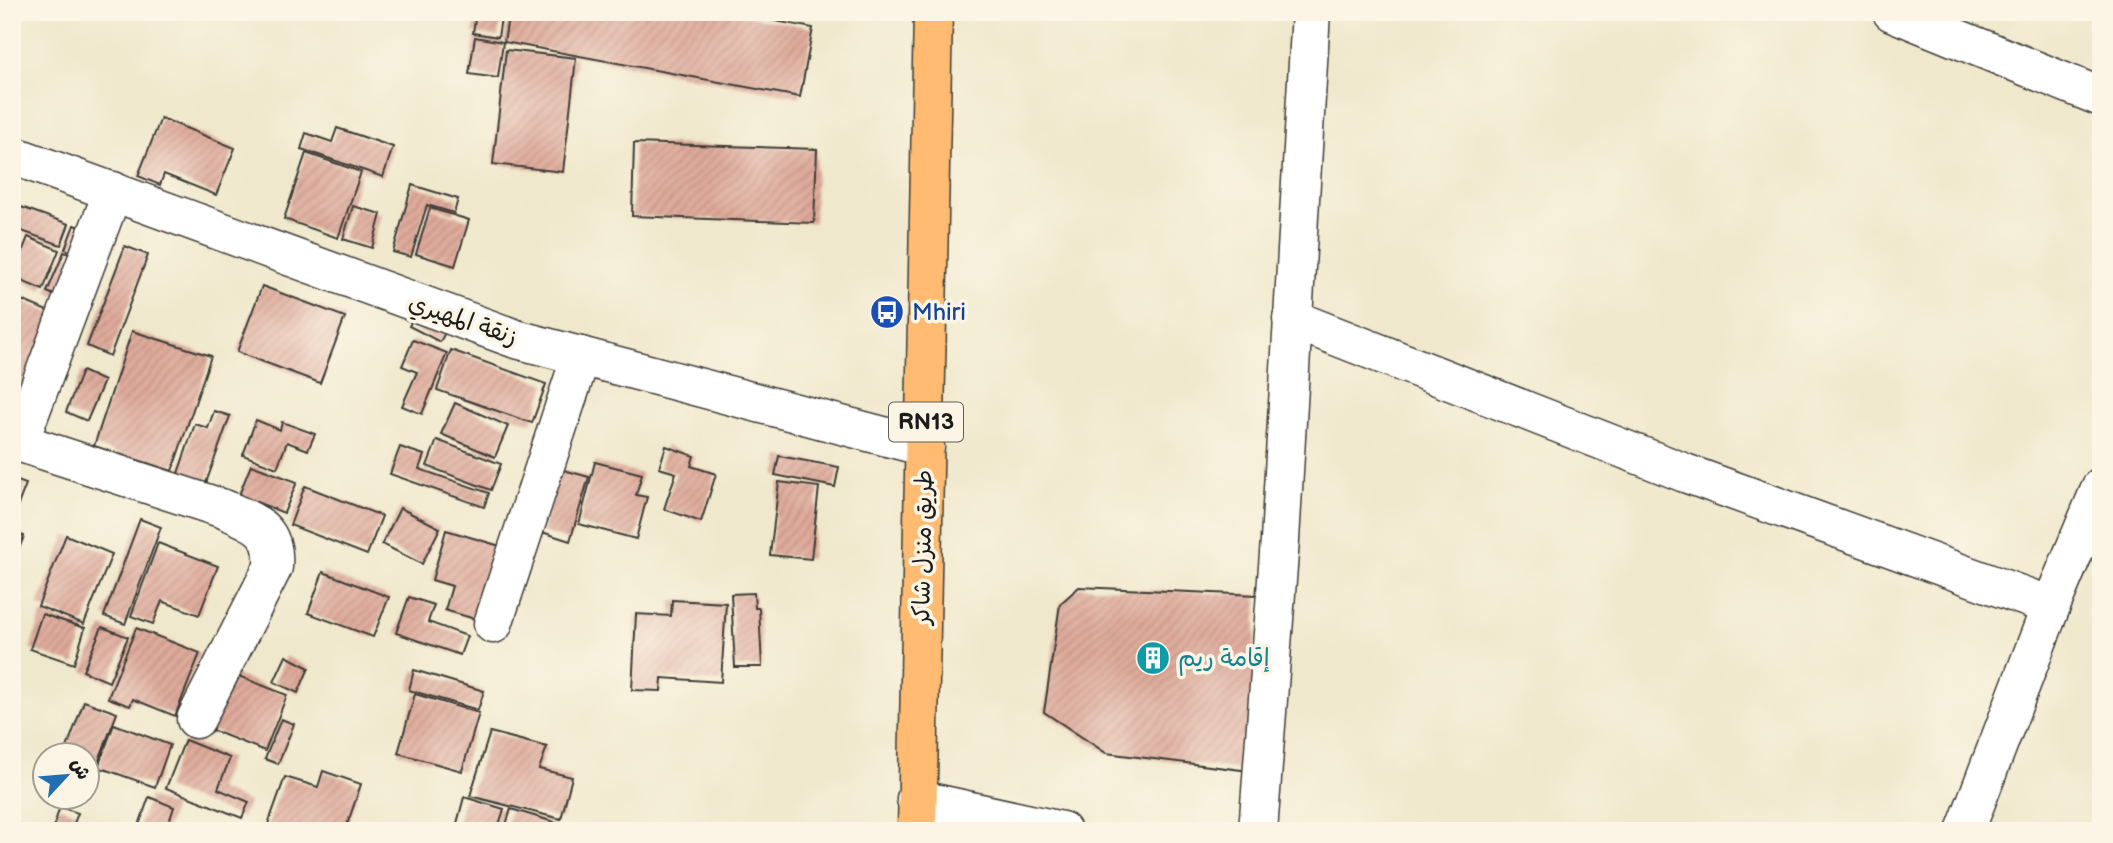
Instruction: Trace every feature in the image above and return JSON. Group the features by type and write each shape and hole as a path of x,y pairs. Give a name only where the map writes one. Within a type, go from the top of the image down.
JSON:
{"main road":[{"name":"طريق منزل شاكر","path":"917,815 933,12"}],"street":[{"path":"1258,831 1311,12"},
{"path":"1892,12 2101,97"},
{"name":"زنقة المهيري","path":"12,155 516,339 925,447"},
{"path":"113,191 15,441 224,509 257,523 266,533 274,548 273,567 196,719"},
{"path":"1292,319 1685,473 2051,606"},
{"path":"493,624 581,356"},
{"path":"1965,831 2051,606 2101,487"},
{"path":"917,815 1062,831"}],"building":[{"path":"476,12 502,12 498,37 473,33"},
{"path":"509,12 727,12 813,28 800,97 504,42"},
{"path":"475,37 503,42 498,78 469,74"},
{"path":"506,50 576,58 563,172 493,164"},
{"path":"161,118 235,148 216,195 164,174 160,185 138,176"},
{"path":"337,128 393,147 383,177 301,149 306,133 332,142"},
{"path":"634,143 817,149 814,223 632,216"},
{"path":"306,153 361,172 338,238 284,219"},
{"path":"412,185 458,199 454,213 427,205 411,257 393,252"},
{"path":"353,206 381,214 372,248 343,239"},
{"path":"21,207 69,224 61,245 13,228"},
{"path":"430,208 469,220 455,266 416,254"},
{"path":"74,225 90,231 81,256 65,249"},
{"path":"28,237 59,250 43,290 12,277"},
{"path":"125,246 148,255 110,356 87,346"},
{"path":"64,252 80,258 74,304 47,292"},
{"path":"262,286 345,317 320,383 237,352"},
{"path":"12,296 66,319 36,391 12,382"},
{"path":"418,308 449,325 440,342 409,326"},
{"path":"132,331 211,356 172,471 94,446"},
{"path":"413,340 447,353 422,414 402,406 417,372 402,366"},
{"path":"451,350 546,384 532,423 437,390"},
{"path":"82,371 104,381 87,421 66,412"},
{"path":"455,403 508,426 495,457 441,434"},
{"path":"214,411 230,416 202,494 174,485 195,424 208,428"},
{"path":"256,420 280,430 282,422 315,434 308,450 287,442 277,468 243,455"},
{"path":"437,440 501,464 491,490 427,466"},
{"path":"666,446 694,456 691,466 716,474 701,522 664,509 676,473 659,468"},
{"path":"400,447 424,455 419,469 489,493 484,507 390,474"},
{"path":"779,456 839,467 835,487 775,475"},
{"path":"595,462 642,474 636,495 647,497 636,539 579,524"},
{"path":"251,465 297,482 284,513 239,495"},
{"path":"560,469 589,477 570,541 542,532"},
{"path":"12,479 26,484 12,520"},
{"path":"779,482 819,487 811,559 770,555"},
{"path":"305,486 382,516 367,555 290,525"},
{"path":"400,508 440,528 422,564 382,544"},
{"path":"140,519 161,527 125,624 104,616"},
{"path":"446,530 500,546 478,620 445,610 452,586 432,580"},
{"path":"12,531 24,536 15,559 12,558"},
{"path":"66,535 112,554 84,624 38,606"},
{"path":"158,543 218,566 199,615 162,601 153,624 131,616"},
{"path":"323,572 389,597 373,637 308,613"},
{"name":"إقامة ريم","path":"1079,587 1257,595 1250,771 1106,753 1044,712 1060,604"},
{"path":"754,593 755,608 759,608 762,667 735,667 731,594"},
{"path":"409,597 434,605 428,622 467,636 460,655 396,633"},
{"path":"672,600 726,603 721,682 662,678 661,691 632,690 636,614 671,616"},
{"path":"42,614 85,628 74,664 30,649"},
{"path":"102,627 128,637 109,682 83,671"},
{"path":"136,628 200,653 175,716 133,699 130,706 108,698"},
{"path":"286,656 309,668 298,693 274,682"},
{"path":"414,670 484,691 478,710 409,690"},
{"path":"231,673 287,695 265,751 209,729"},
{"path":"415,694 479,713 462,771 398,753"},
{"path":"84,701 117,713 102,752 102,742 69,742"},
{"path":"281,719 294,724 278,764 265,759"},
{"path":"114,724 170,745 155,787 102,768 102,756"},
{"path":"490,732 547,747 539,769 572,777 561,819 470,796"},
{"path":"185,740 230,758 218,789 249,802 242,818 166,788"},
{"path":"323,771 361,784 345,831 266,830 285,777 318,787"},
{"path":"149,797 174,807 166,831 137,831"},
{"path":"464,797 504,809 497,831 455,831"},
{"path":"511,809 554,822 551,831 504,831"},
{"path":"58,812 78,813 71,831 52,831"}],"place":[{"name":"Mhiri","path":"887,312"},
{"name":"إقامة ريم","path":"1153,658"}]}
